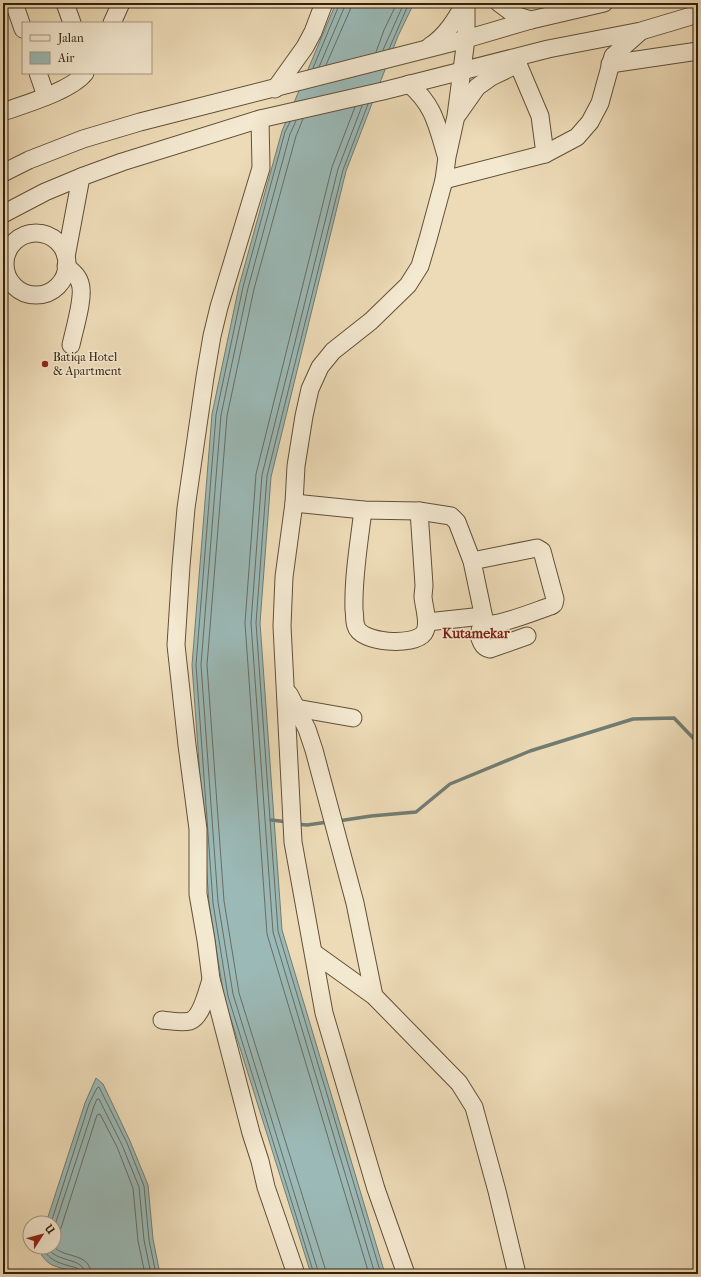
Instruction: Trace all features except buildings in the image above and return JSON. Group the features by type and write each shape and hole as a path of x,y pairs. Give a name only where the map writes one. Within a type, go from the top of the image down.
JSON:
{"street":[{"path":"14,3 22,26"},
{"path":"65,3 72,22"},
{"path":"112,22 121,3"},
{"path":"275,89 305,47 315,28 324,3"},
{"path":"418,52 438,41 466,3"},
{"path":"406,1274 376,1189 324,1013 293,842 282,626 284,577 294,502 296,466 310,389 320,367 333,351 371,321 408,285 420,266 444,180 447,157 456,116 466,39 466,3"},
{"path":"499,3 516,15 531,20"},
{"path":"3,173 29,160 83,138 182,111 275,89 418,52 531,20 604,3"},
{"path":"3,214 45,192 81,177 122,162 260,119 405,85 548,49 641,31 698,14"},
{"path":"444,180 545,154 577,137 590,122 600,103 613,56 641,31"},
{"path":"456,116 477,86 491,77 548,49"},
{"path":"610,64 698,51"},
{"path":"518,64 540,116 545,154"},
{"path":"38,74 46,96"},
{"path":"3,112 69,87 84,74"},
{"path":"405,85 420,94 428,105 438,127 447,157"},
{"path":"260,119 261,168 212,336 205,377 186,508 176,645 198,828 198,894 211,979 250,1133 260,1161 266,1187 296,1274"},
{"path":"71,344 82,292 80,282 76,274 66,262 62,248 54,240 42,234 28,234 7,243 7,252 4,262 10,282 18,290 28,294 39,295 49,292 58,286 64,277 66,262 81,177"},
{"path":"294,502 363,510 419,511 451,516 457,522 472,561 484,620 489,625 520,617 554,604 555,599 542,550 537,548 472,561"},
{"path":"363,510 354,594 355,625 362,635 376,640 392,641 412,641 424,633 426,622 423,596 424,585 419,511"},
{"path":"426,622 484,620"},
{"path":"484,620 479,633 483,646 486,648 490,649 527,636"},
{"path":"285,687 307,729 355,903 374,996"},
{"path":"296,708 353,718"},
{"path":"314,953 374,996 459,1083 474,1107 497,1191 517,1274"},
{"path":"162,1020 189,1021 195,1019 199,1013 211,979"}],"water":[{"path":"336,3 414,3 398,36 346,171 271,477 260,623 282,930 385,1274 311,1274 224,997 209,903 192,665 212,414 239,286 282,131"},
{"path":"96,1078 103,1084 130,1141 148,1185 153,1239 160,1274 104,1274 76,1271 52,1265 47,1262 42,1255 62,1255 62,1215 49,1215 85,1103"}],"waterway":[{"path":"338,821 416,812 450,784 530,751 633,719 674,718 698,743"},
{"path":"271,820 288,822"},
{"path":"296,824 307,825 328,822"}],"place":[{"name":"Batiqa Hotel & Apartment","path":"45,364"}],"district":[{"name":"Kutamekar","path":"476,633"}]}
